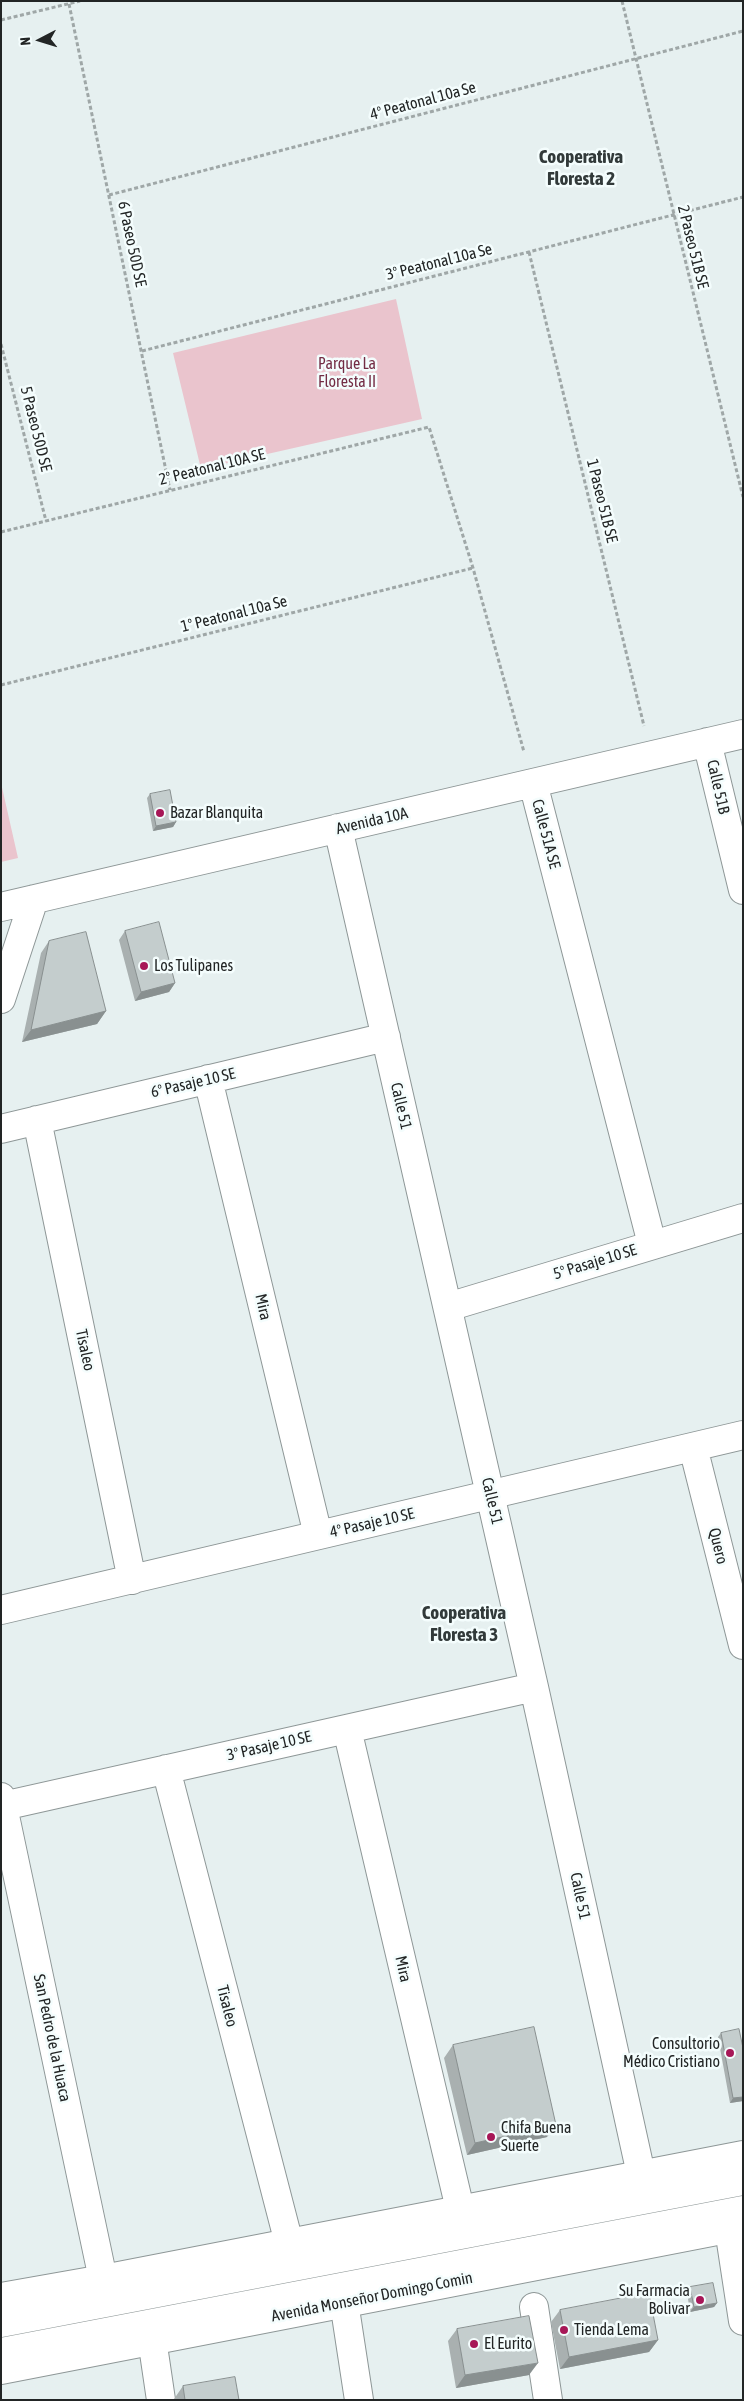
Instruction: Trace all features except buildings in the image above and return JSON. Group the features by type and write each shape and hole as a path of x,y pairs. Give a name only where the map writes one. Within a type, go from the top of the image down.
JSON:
{"street":[{"name":"Avenida 10A","path":"1,907 743,734"},
{"name":"Calle 51B","path":"707,742 743,890"},
{"name":"Calle 51A SE","path":"533,783 652,1244"},
{"name":"Calle 51","path":"338,828 534,1687 641,2174"},
{"path":"1,999 34,899"},
{"name":"6° Pasaje 10 SE","path":"1,1129 386,1037"},
{"name":"Mira","path":"208,1079 318,1535"},
{"name":"Tisaleo","path":"37,1120 132,1580"},
{"name":"5° Pasaje 10 SE","path":"448,1307 743,1218"},
{"name":"4° Pasaje 10 SE","path":"1,1610 743,1435"},
{"name":"Quero","path":"693,1447 743,1645"},
{"name":"3° Pasaje 10 SE","path":"2,1801 166,1769 534,1687"},
{"name":"Mira","path":"347,1729 460,2209"},
{"name":"Tisaleo","path":"166,1769 289,2243"},
{"name":"San Pedro de la Huaca","path":"2,1801 103,2279"},
{"path":"1,2297 103,2279 743,2154"},
{"path":"1,2323 743,2181"},
{"path":"738,2221 743,2321"},
{"name":"Avenida Monseñor Domingo Comin","path":"1,2370 738,2221"},
{"name":"Avenida Monseñor Domingo Comin","path":"1,2352 738,2221"},
{"path":"344,2302 359,2400"},
{"path":"534,2307 548,2400"},
{"path":"152,2339 161,2400"}],"path":[{"path":"1,20 80,1"},
{"name":"2 Paseo 51B SE","path":"622,1 743,497"},
{"name":"6 Paseo 50D SE","path":"69,4 170,490"},
{"name":"4° Peatonal 10a Se","path":"109,195 743,30"},
{"name":"3° Peatonal 10a Se","path":"142,351 743,197"},
{"name":"1 Paseo 51B SE","path":"529,252 652,755"},
{"name":"5 Paseo 50D SE","path":"1,344 46,521"},
{"name":"2° Peatonal 10A SE","path":"1,532 429,426"},
{"name":"Calle 51A SE","path":"429,426 473,568 533,783"},
{"name":"1° Peatonal 10a Se","path":"1,685 473,568"}],"green space":[{"name":"Parque La Floresta II","path":"396,299 422,419 201,469 173,353"},
{"path":"1,783 18,858 1,862"}],"place":[{"name":"Bazar Blanquita","path":"160,813"},
{"name":"Los Tulipanes","path":"144,966"},
{"name":"Consultorio Médico Cristiano","path":"730,2053"},
{"name":"Chifa Buena Suerte","path":"491,2137"},
{"name":"Su Farmacia Bolivar","path":"700,2300"},
{"name":"Tienda Lema","path":"564,2330"},
{"name":"El Eurito","path":"474,2344"}],"district":[{"name":"Cooperativa Floresta 2","path":"581,168"},
{"name":"Cooperativa Floresta 3","path":"464,1624"}]}
